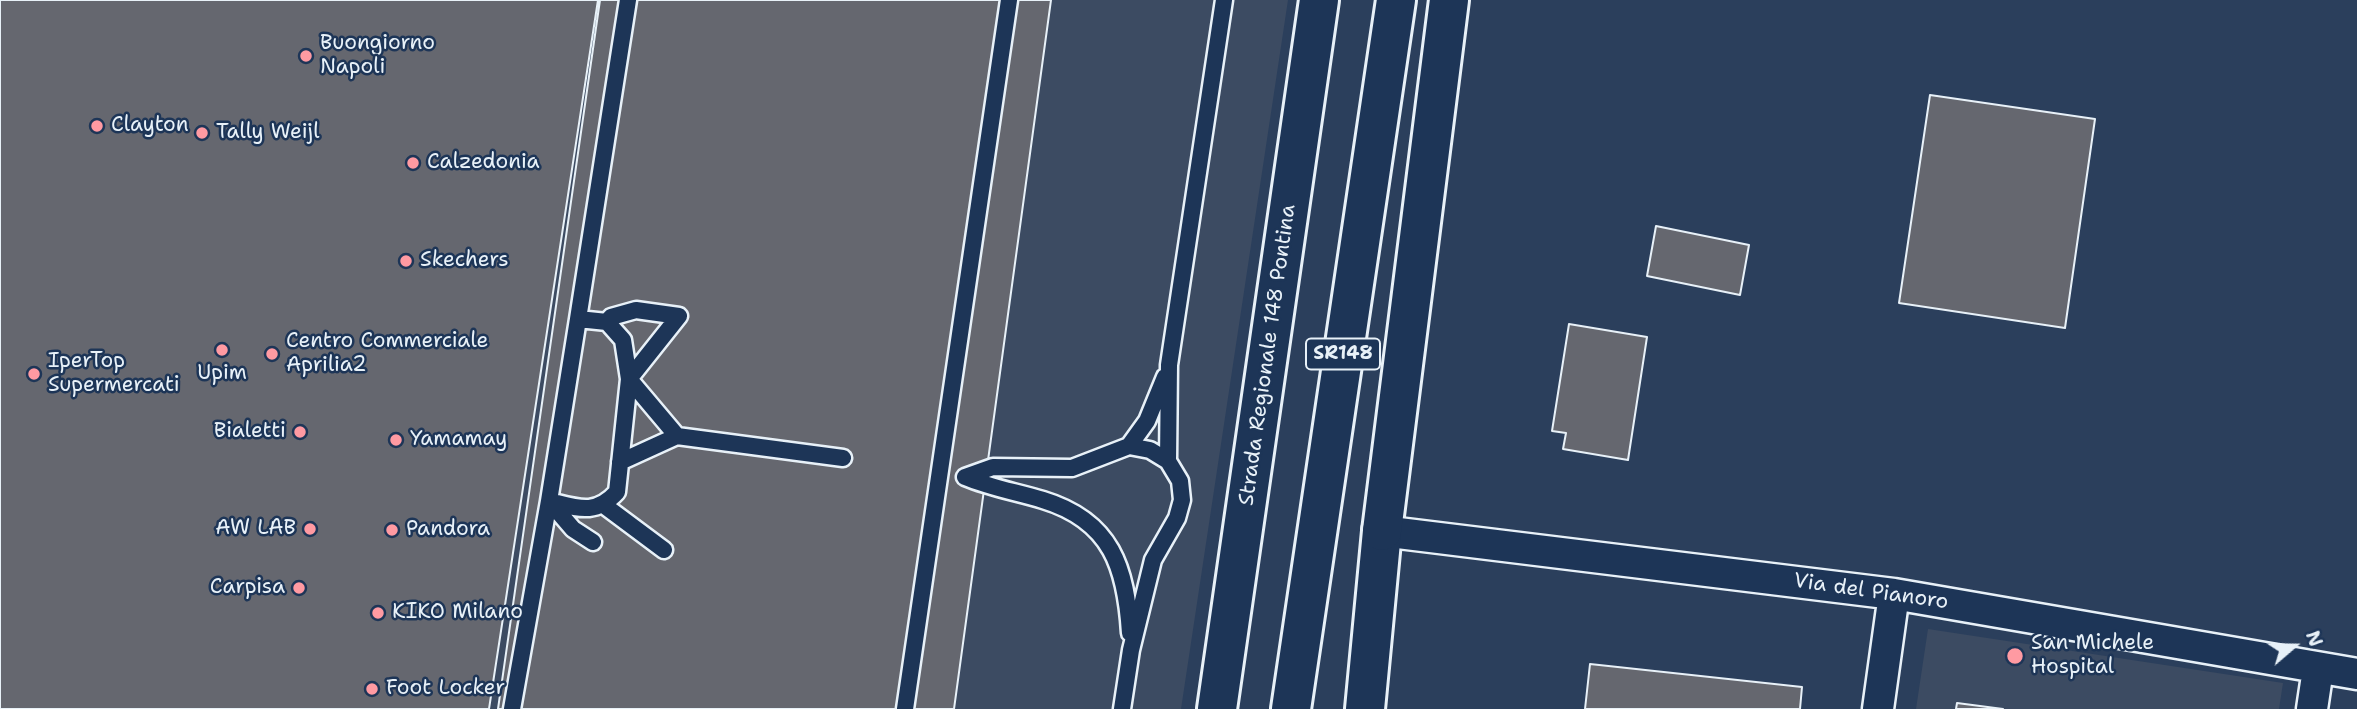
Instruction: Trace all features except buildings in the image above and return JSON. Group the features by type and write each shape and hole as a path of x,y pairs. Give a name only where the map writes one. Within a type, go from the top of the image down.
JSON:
{"main road":[{"name":"Strada Regionale 148 Pontina","path":"1217,709 1319,0"},
{"name":"SR148","path":"1291,709 1396,0"},
{"path":"1365,709 1382,531 1449,0"}],"street":[{"name":"Via del Pianoro","path":"1382,531 1894,594 2357,674"},
{"path":"1878,709 1894,594"},
{"path":"2312,709 2318,669"}],"lane":[{"path":"512,709 549,500 628,0"},
{"path":"905,709 1009,0"},
{"path":"1168,461 1169,365 1224,0"},
{"path":"607,323 611,317 636,310 679,316 629,379"},
{"path":"578,319 607,323 623,340 629,379 617,492 605,506"},
{"path":"1129,446 1155,405 1169,365"},
{"path":"629,379 677,436"},
{"path":"620,462 677,436 843,458"},
{"path":"1122,709 1131,650 1153,560 1177,518 1182,500 1180,481 1168,461 1150,450 1129,446 1072,468 993,467 965,477 995,489 1073,511 1093,526 1119,563 1127,592 1131,650"},
{"path":"549,500 581,509 605,506 664,550"},
{"path":"549,500 573,529 593,542"}],"shaded area":[{"path":"0,0 1288,0 1181,709 0,709"},
{"name":"San Michele Hospital","path":"1928,629 2283,683 2279,709 1916,709"}],"place":[{"name":"Buongiorno Napoli","path":"306,56"},
{"name":"Clayton","path":"97,126"},
{"name":"Tally Weijl","path":"202,133"},
{"name":"Calzedonia","path":"413,163"},
{"name":"Skechers","path":"406,261"},
{"name":"Upim","path":"222,350"},
{"name":"Centro Commerciale Aprilia2","path":"272,354"},
{"name":"IperTop Supermercati","path":"34,374"},
{"name":"Bialetti","path":"300,432"},
{"name":"Yamamay","path":"396,440"},
{"name":"AW LAB","path":"310,529"},
{"name":"Pandora","path":"392,530"},
{"name":"Carpisa","path":"299,588"},
{"name":"KIKO Milano","path":"378,613"},
{"name":"San Michele Hospital","path":"2015,656"},
{"name":"Foot Locker","path":"372,689"}]}
